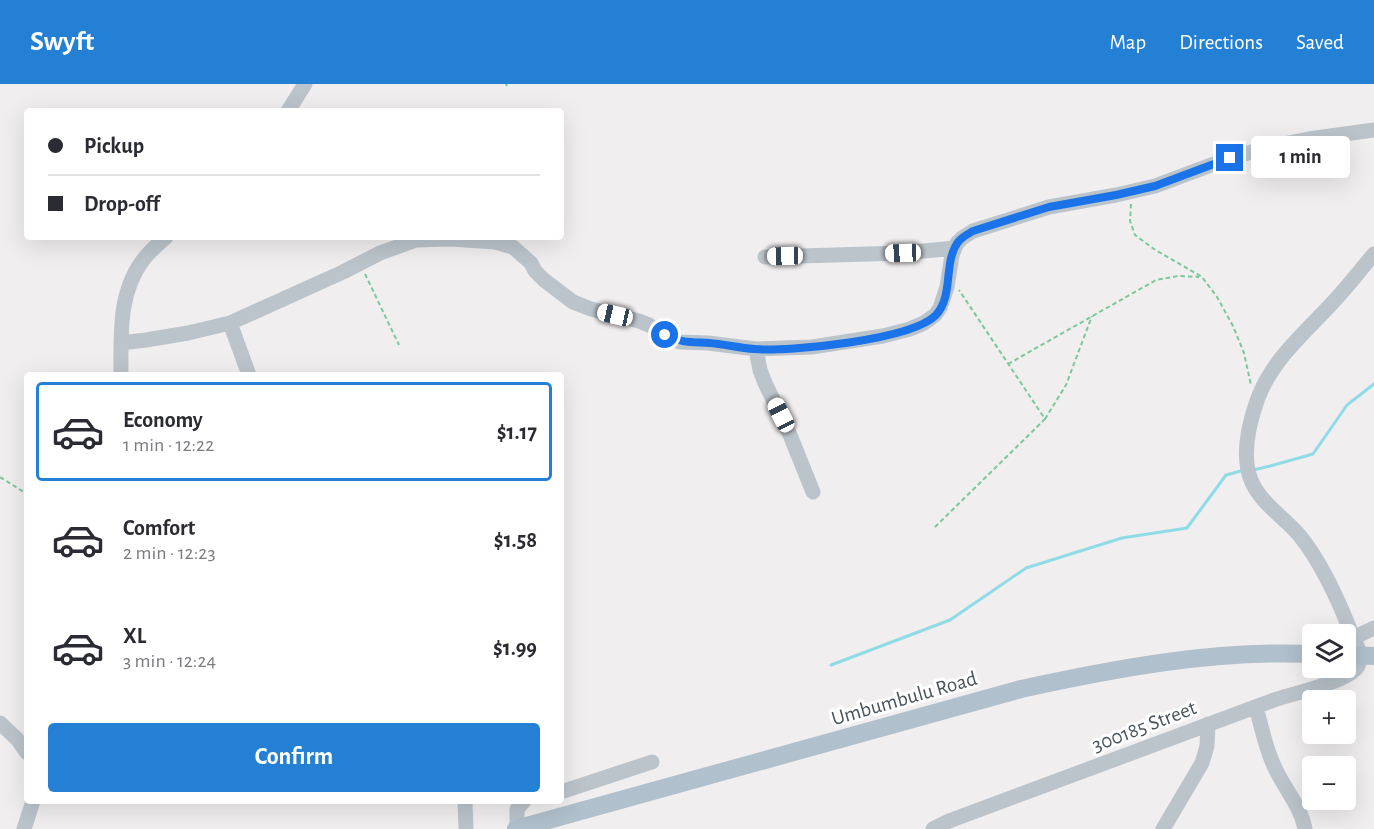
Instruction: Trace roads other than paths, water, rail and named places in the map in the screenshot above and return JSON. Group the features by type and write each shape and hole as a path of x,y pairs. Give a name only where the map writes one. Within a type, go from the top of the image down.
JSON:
{"main road":[{"name":"Umbumbulu Road","path":"516,829 1021,689 1065,679 1178,659 1257,654 1302,654"}],"street":[{"path":"290,108 305,84"},
{"path":"471,240 495,242 513,247 531,263 543,280 573,302 649,324 680,342 708,343 756,350 812,348 910,329 936,315 945,297 955,248 962,238 973,231 1049,207 1155,186 1230,158 1272,146 1309,138 1374,130"},
{"path":"121,372 123,308 131,282 141,262 163,240"},
{"path":"121,343 188,333 230,323 380,253 416,240"},
{"path":"765,257 903,253 955,248"},
{"path":"1347,624 1329,584 1309,549 1255,488 1249,474 1246,455 1248,433 1265,381 1276,364 1374,254"},
{"path":"230,323 248,372"},
{"path":"756,350 765,383 790,435 813,492"},
{"path":"1356,637 1374,628"},
{"name":"300185 Street","path":"933,829 1208,724 1340,678 1356,668 1360,656"},
{"path":"1256,707 1272,760 1297,806 1305,829"},
{"path":"0,723 24,749"},
{"path":"1163,829 1202,764 1207,746 1208,724"},
{"path":"564,791 652,762"},
{"path":"24,829 32,804"},
{"path":"465,804 466,829"},
{"path":"516,829 520,804"}],"waterway":[{"path":"1253,470 1313,454 1347,405 1374,384"},
{"path":"831,665 950,620 1026,568 1122,538 1187,528 1226,475 1241,471"}]}
